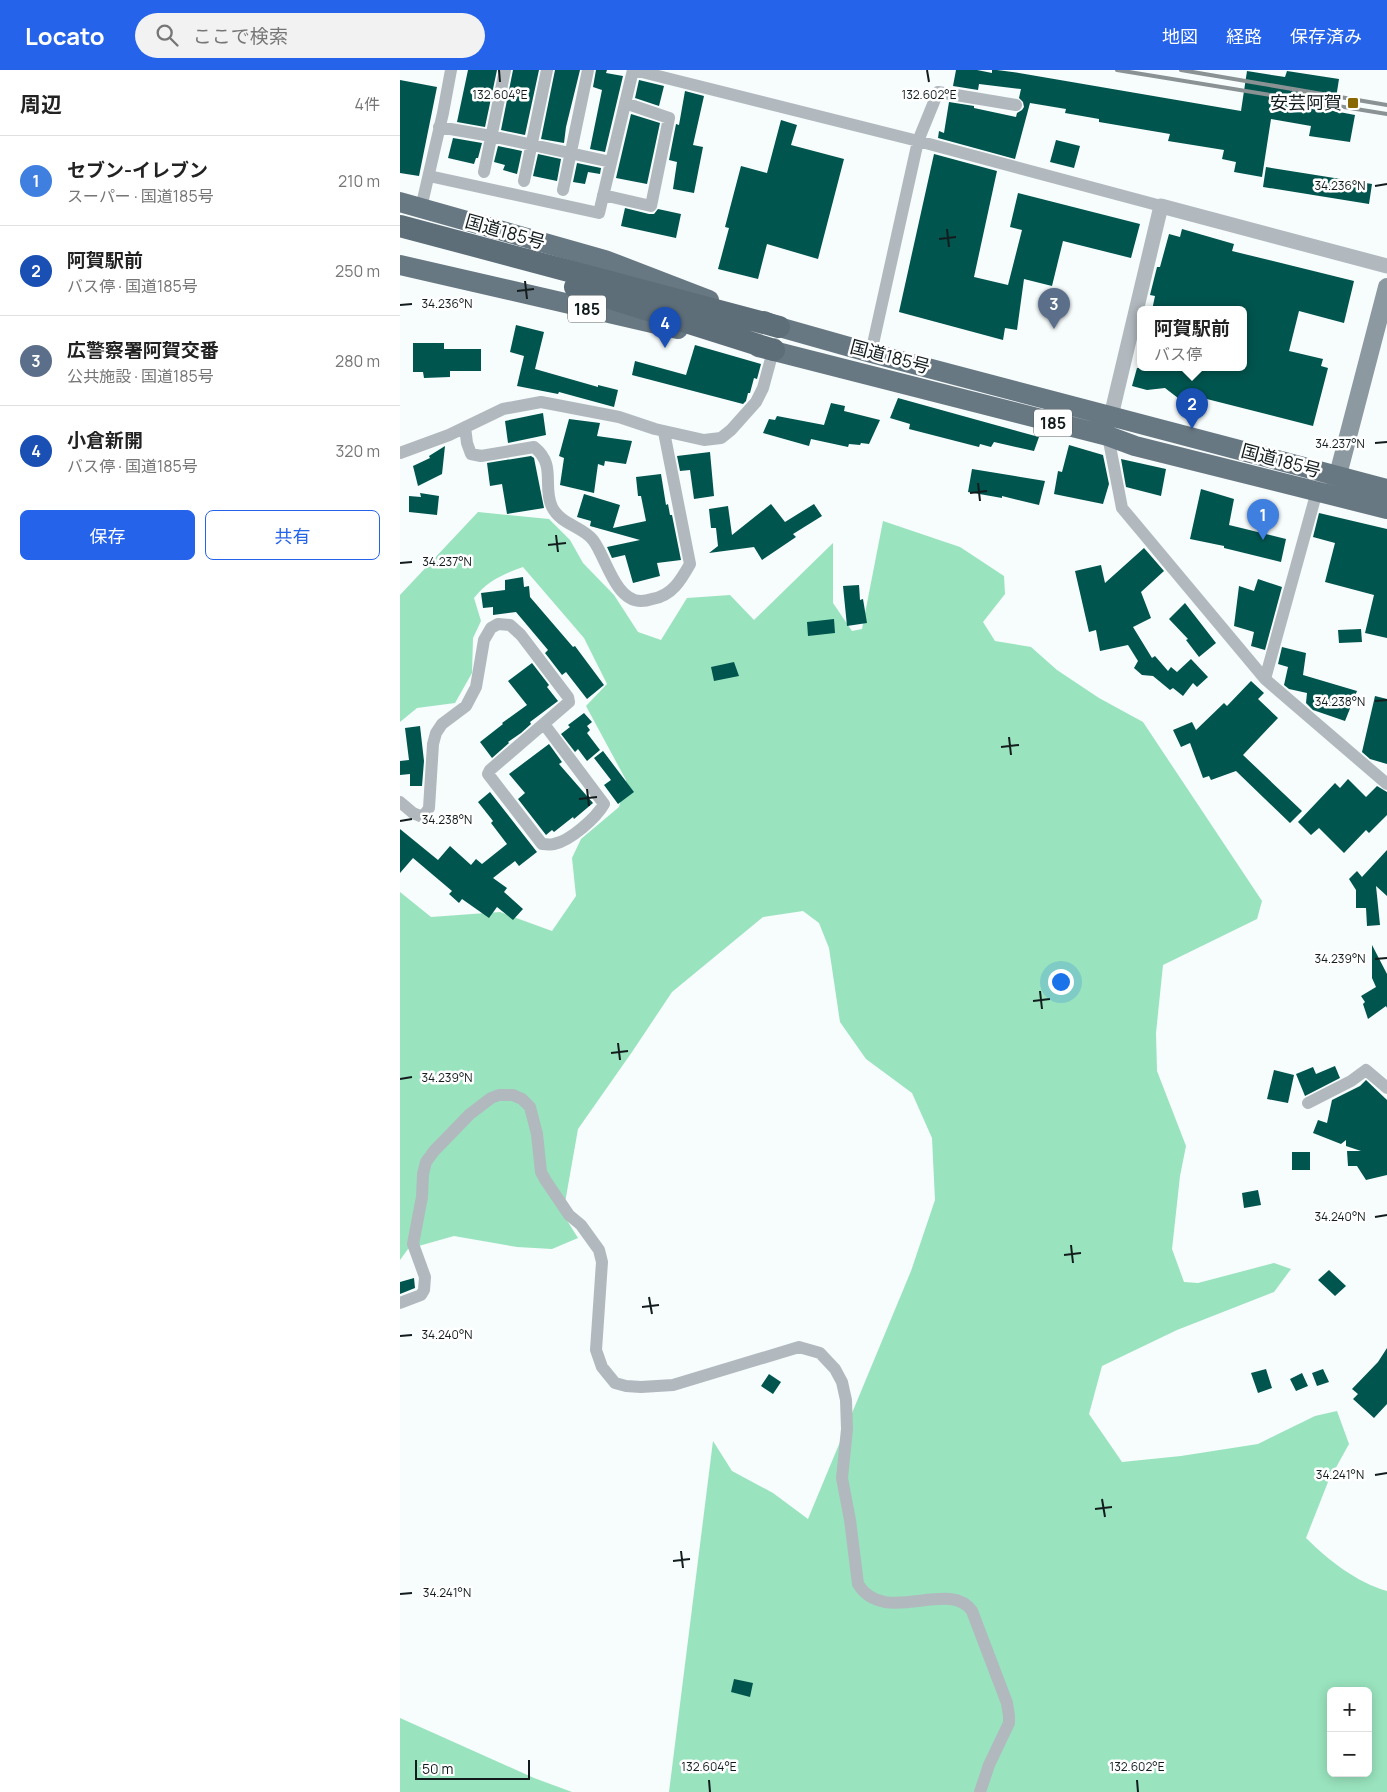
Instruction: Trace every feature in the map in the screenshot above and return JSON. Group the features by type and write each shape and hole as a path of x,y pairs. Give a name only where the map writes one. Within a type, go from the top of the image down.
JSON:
{"highway":[{"name":"国道185号","path":"400,202 605,260 779,326 871,353 1387,489"},
{"path":"400,226 779,326"},
{"path":"400,242 588,290 774,350"},
{"name":"国道185号","path":"400,264 774,350 1108,436 1135,446 1387,510"}],"main road":[{"path":"1325,493 1337,476 1387,287"}],"street":[{"path":"421,208 451,70"},
{"path":"484,172 506,70"},
{"path":"524,181 547,70"},
{"path":"563,190 588,70"},
{"path":"429,176 599,213 633,70 918,141 1387,266"},
{"path":"871,353 918,141 938,92 1016,105"},
{"path":"603,195 651,206 669,118 626,102"},
{"path":"439,127 491,136 611,162"},
{"path":"1137,306 1161,206"},
{"path":"1137,307 1108,436 1122,508 1265,679 1387,784"},
{"path":"400,454 466,427 502,409 541,402 619,417 664,432 704,440 721,438 731,430 756,402 763,388 779,326"},
{"path":"466,427 471,454 481,456 534,447 542,453 547,465 552,506 561,519 591,538 599,548 613,578 622,591 626,595 641,601 657,598 671,591 681,581 690,564 664,432"},
{"path":"1265,679 1325,493"},
{"path":"400,802 413,813 420,816 425,814 429,808 433,744 436,733 442,724 466,706 476,687 484,640 491,628 498,624 510,625 521,635 568,697 569,702 490,770 488,774 542,844 553,845 565,841 577,832 604,804 544,724"},
{"path":"1308,1103 1351,1081 1366,1070 1387,1088"},
{"path":"400,1303 413,1299 424,1290 425,1277 413,1244 422,1197 423,1174 426,1162 434,1151 470,1114 491,1098 513,1095 522,1099 530,1107 534,1119 541,1172 569,1215 581,1225 599,1250 602,1262 596,1350 602,1367 615,1383 641,1387 673,1385 799,1347 820,1353 835,1370 842,1382 846,1400 847,1429 842,1478 850,1520 858,1584 863,1592 870,1597 886,1603 954,1599 968,1606 972,1611 1007,1703 1009,1724 990,1764 980,1792"}],"green space":[{"path":"478,512 549,519 570,540 583,563 614,595 638,632 661,640 687,598 730,595 754,620 833,543 833,603 852,631 862,629 883,521 960,547 1004,576 1005,594 983,622 995,641 1031,647 1057,670 1099,698 1143,722 1262,901 1257,919 1163,965 1156,1033 1157,1071 1186,1146 1180,1176 1172,1249 1184,1282 1198,1283 1274,1263 1291,1269 1274,1292 1177,1330 1102,1366 1089,1414 1122,1462 1181,1456 1258,1444 1315,1416 1337,1411 1349,1444 1328,1482 1306,1538 1343,1569 1364,1582 1387,1591 1387,1792 669,1792 713,1441 732,1471 773,1493 808,1519 911,1271 935,1200 932,1138 912,1093 866,1059 840,1022 829,948 819,923 803,911 763,917 672,992 578,1129 563,1214 578,1238 552,1249 517,1247 454,1236 408,1249 400,1260 400,892 431,917 500,912 552,931 576,896 572,858 581,839 619,807 626,780 586,706 607,684 584,638 523,567 496,579 484,587 474,598 481,621 473,638 472,673 455,703 417,708 400,722 400,595"},
{"path":"400,1718 534,1778 572,1792 400,1792"}],"building":[{"path":"468,70 497,70 485,127 457,122"},
{"path":"513,70 539,70 525,135 501,130"},
{"path":"555,70 580,70 564,143 541,139"},
{"path":"596,70 607,70 606,73 623,76 605,152 590,149 602,90 593,87"},
{"path":"956,70 977,70 992,73 992,70 997,70 1019,73 1241,111 1247,71 1285,77 1287,71 1339,79 1334,111 1355,115 1350,142 1309,136 1311,126 1271,119 1262,177 1234,172 1236,162 1222,159 1224,150 1168,141 1170,134 1099,122 1099,119 1065,113 1066,109 1030,103 1015,159 938,138 939,131 944,133 949,102 974,106 974,108 1016,117 1017,113 1024,107 1023,102 1019,98 1021,89 979,84 978,90 953,86"},
{"path":"400,80 437,87 419,176 400,173"},
{"path":"639,80 664,86 659,106 635,98"},
{"path":"685,91 704,96 693,145 703,147 694,193 673,189 677,162 669,160 676,124 679,125"},
{"path":"631,114 660,123 647,184 616,178"},
{"path":"781,120 797,125 791,145 844,159 818,259 767,244 758,279 718,269 729,228 725,227 741,166 767,173"},
{"path":"453,138 482,143 478,158 476,158 474,164 448,158"},
{"path":"1056,140 1080,146 1074,168 1050,162"},
{"path":"498,146 522,151 517,174 503,170 505,165 494,162"},
{"path":"538,154 561,159 557,181 533,176"},
{"path":"934,154 997,171 974,277 1008,285 1022,230 1010,227 1018,193 1140,224 1131,258 1063,241 1052,286 1024,279 1017,330 1005,328 1003,340 899,312"},
{"path":"577,163 601,168 600,174 588,172 585,184 573,182"},
{"path":"1266,167 1372,184 1369,204 1263,187"},
{"path":"625,208 649,214 654,214 658,209 681,214 676,238 621,226"},
{"path":"1182,229 1234,244 1232,251 1354,281 1344,323 1299,311 1289,351 1323,359 1321,366 1328,368 1313,426 1191,395 1190,401 1178,398 1165,388 1147,390 1132,386 1137,368 1137,371 1247,371 1247,306 1153,306 1155,296 1150,295 1157,267 1160,267 1169,234 1180,237"},
{"path":"516,325 544,332 535,369 598,387 598,385 618,390 614,407 559,392 558,394 517,386 524,356 510,352"},
{"path":"413,343 444,343 444,349 481,349 481,371 450,371 450,377 424,378 423,372 413,372"},
{"path":"695,345 761,364 757,379 754,378 750,393 748,393 743,404 632,375 635,361 686,375"},
{"path":"898,398 1039,437 1034,451 994,442 991,447 980,444 979,447 909,429 910,424 890,418"},
{"path":"831,403 845,406 844,411 880,420 869,444 849,444 848,447 811,439 809,446 763,433 769,419 775,420 777,416 824,425"},
{"path":"543,413 546,435 508,443 505,421"},
{"path":"569,419 600,423 597,436 632,441 626,464 605,461 604,466 598,464 594,493 560,485 564,458 559,456"},
{"path":"1069,445 1103,455 1109,484 1103,504 1054,494 1058,471 1062,472"},
{"path":"445,446 442,474 418,486 413,466 430,458 429,456"},
{"path":"710,452 714,496 694,499 690,470 680,471 677,456"},
{"path":"531,456 534,458 544,508 507,514 502,484 490,486 487,463"},
{"path":"1121,459 1166,469 1161,496 1126,487"},
{"path":"972,469 1045,481 1039,505 1002,496 1002,498 968,492"},
{"path":"661,474 666,505 668,504 670,515 672,515 681,560 657,563 660,576 633,583 625,555 612,558 607,547 640,540 590,526 591,521 577,517 584,494 620,505 613,528 646,521 641,496 638,496 636,477"},
{"path":"1201,489 1234,499 1229,525 1286,539 1281,562 1224,548 1224,546 1190,539"},
{"path":"420,493 439,496 437,515 409,512 409,496 421,497"},
{"path":"771,504 785,522 814,504 822,516 793,534 796,537 762,560 754,547 709,553 718,546 716,528 711,528 709,509 728,506 732,535"},
{"path":"1319,513 1387,529 1387,638 1365,633 1374,595 1325,582 1335,543 1313,537"},
{"path":"1144,548 1164,571 1141,592 1151,618 1133,627 1152,658 1155,656 1168,671 1171,667 1177,672 1191,659 1208,677 1197,687 1193,683 1183,696 1173,688 1170,690 1153,676 1142,675 1134,668 1138,661 1128,645 1100,651 1096,630 1089,632 1075,571 1101,565 1105,583"},
{"path":"523,577 524,587 529,586 530,597 573,647 575,646 604,685 587,699 566,672 562,675 545,653 548,650 516,612 493,615 493,607 483,608 481,593 505,590 505,580"},
{"path":"1258,579 1282,587 1265,650 1251,646 1254,632 1234,626 1239,586 1254,591"},
{"path":"859,585 860,600 863,599 867,623 847,626 843,586"},
{"path":"1185,603 1216,643 1199,657 1186,640 1188,639 1169,619"},
{"path":"834,619 835,633 808,636 807,622"},
{"path":"1361,629 1362,642 1339,643 1338,630"},
{"path":"1282,647 1306,653 1303,675 1357,691 1345,721 1313,710 1306,703 1307,693 1289,689 1284,685 1288,667 1278,664"},
{"path":"734,662 739,676 714,681 711,667"},
{"path":"532,663 549,685 547,687 558,701 530,722 531,724 508,742 492,758 480,742 527,705 508,681"},
{"path":"1251,681 1264,693 1258,699 1278,718 1243,755 1302,811 1290,823 1236,771 1211,780 1209,776 1203,778 1190,743 1181,747 1173,730 1192,722 1196,730 1224,703 1227,706"},
{"path":"1375,696 1387,699 1387,764 1370,759 1362,752"},
{"path":"584,713 592,722 587,726 590,730 587,733 600,750 587,761 578,749 575,752 561,734 570,727 568,725"},
{"path":"420,726 424,761 422,786 410,786 410,774 400,775 400,761 409,760 405,728"},
{"path":"549,744 562,762 559,764 593,803 574,819 573,817 554,832 552,830 546,835 518,799 525,793 509,774"},
{"path":"603,751 634,792 618,804 604,785 611,780 594,758"},
{"path":"1348,779 1366,797 1377,786 1387,792 1387,815 1369,833 1366,830 1344,853 1319,828 1311,835 1298,822 1335,783 1340,788"},
{"path":"490,792 537,852 519,866 515,861 493,878 507,888 504,892 523,909 513,920 497,907 489,918 462,899 459,903 449,894 452,891 413,858 400,873 400,829 438,860 450,846 471,865 476,859 482,864 507,844 491,823 493,821 478,802"},
{"path":"1387,850 1387,896 1376,886 1380,925 1367,926 1366,908 1356,908 1356,890 1349,879 1357,871 1362,877"},
{"path":"1372,945 1387,974 1387,1008 1386,1006 1368,1019 1363,1004 1365,1002 1361,996 1376,987 1372,978"},
{"path":"1335,1066 1340,1078 1305,1096 1296,1074 1313,1067 1316,1074"},
{"path":"1274,1070 1294,1075 1288,1103 1267,1099"},
{"path":"1366,1080 1387,1100 1387,1175 1366,1180 1357,1166 1348,1166 1347,1151 1361,1151 1346,1146 1346,1140 1341,1144 1313,1133 1318,1120 1327,1123 1332,1100 1360,1086"},
{"path":"1292,1152 1310,1152 1310,1170 1292,1170"},
{"path":"1258,1190 1261,1205 1244,1208 1242,1193"},
{"path":"1329,1270 1346,1286 1335,1296 1318,1280"},
{"path":"414,1278 415,1288 400,1294 400,1282"},
{"path":"1387,1348 1387,1404 1374,1418 1353,1399 1358,1394 1352,1389 1378,1362"},
{"path":"1266,1369 1272,1388 1258,1393 1251,1373"},
{"path":"1323,1369 1329,1382 1317,1386 1312,1373"},
{"path":"1302,1373 1308,1386 1296,1391 1290,1379"},
{"path":"769,1374 781,1382 773,1394 761,1386"},
{"path":"734,1679 753,1683 750,1697 731,1692"}],"railway":[{"path":"1117,70 1387,114"},
{"path":"1181,70 1387,105"}],"place":[{"name":"安芸阿賀","path":"1353,103"},
{"name":"広警察署阿賀交番","path":"1054,329"},
{"name":"小倉新開","path":"665,348"},
{"name":"阿賀駅前","path":"1192,429"},
{"name":"セブン-イレブン","path":"1263,540"}]}
